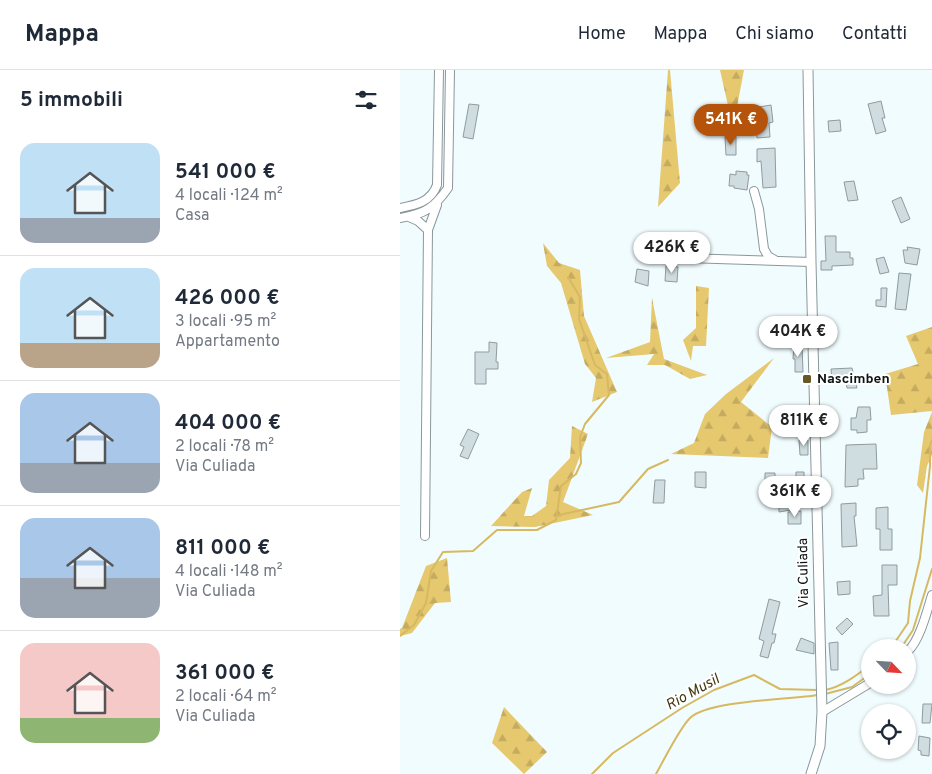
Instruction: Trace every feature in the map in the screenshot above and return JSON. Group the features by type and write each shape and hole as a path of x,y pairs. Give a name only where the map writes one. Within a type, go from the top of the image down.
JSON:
{"main road":[{"name":"Via Culiada","path":"808,70 822,708 820,746 811,774"}],"street":[{"path":"400,208 423,202 431,195 437,185 439,70"},
{"path":"425,536 428,230 433,213 448,188 450,70"},
{"path":"754,191 759,209 764,249 768,256 775,260"},
{"path":"400,218 425,212 438,203"},
{"path":"409,217 418,221 428,230"},
{"path":"654,257 811,262"},
{"path":"915,639 923,623 932,595"},
{"path":"822,708 861,688"}],"green space":[{"path":"668,70 670,70 680,183 658,207"},
{"path":"720,70 744,70 733,128"},
{"path":"543,243 559,263 580,270 584,316 617,392 592,402 596,378 585,364 561,283 547,266"},
{"path":"696,286 709,288 706,346 693,346 691,361 683,340 696,328"},
{"path":"652,298 664,359 707,375 690,379 665,365 647,365 654,354 606,358 650,342"},
{"path":"932,327 932,411 891,415 885,374 918,364 906,336"},
{"path":"774,358 741,402 772,427 768,458 671,454 694,443 705,414 726,394"},
{"path":"932,412 932,455 927,466 923,493 917,485 924,432"},
{"path":"572,426 588,434 563,502 593,515 535,527 491,526 522,492 532,488 524,516 532,516 546,506 549,480 570,458"},
{"path":"447,558 451,602 435,603 412,633 400,636 400,629 426,566"},
{"path":"504,707 547,752 524,774 492,743"}],"building":[{"path":"881,101 885,118 882,118 886,131 876,134 868,104"},
{"path":"469,104 479,105 473,139 463,137"},
{"path":"771,105 773,122 769,123 770,137 757,138 756,122 760,121 759,107"},
{"path":"840,120 841,131 829,132 828,121"},
{"path":"725,137 736,137 736,155 726,155"},
{"path":"775,148 776,187 763,188 761,161 757,162 757,149"},
{"path":"736,171 747,172 747,175 749,175 747,190 729,186 730,174 736,175"},
{"path":"854,181 858,200 848,201 844,182"},
{"path":"901,197 910,219 901,223 892,201"},
{"path":"825,236 836,236 836,252 850,252 850,258 853,258 853,265 832,266 832,270 821,270 821,261 826,261"},
{"path":"907,247 920,249 917,265 905,263 903,250 908,250"},
{"path":"884,257 889,272 880,274 876,259"},
{"path":"666,266 678,267 677,282 665,281"},
{"path":"637,269 649,271 648,286 635,282"},
{"path":"899,273 911,274 906,310 895,309"},
{"path":"881,288 887,288 886,307 876,306 876,300 881,300"},
{"path":"489,342 497,343 496,362 498,362 498,369 486,369 486,384 475,384 475,352 489,352"},
{"path":"794,345 802,345 803,372 795,372 795,359 793,359"},
{"path":"852,368 857,388 847,388 846,382 832,383 831,369"},
{"path":"858,407 870,407 871,420 867,420 867,432 857,433 857,430 851,430 851,418 856,418"},
{"path":"468,429 479,434 468,459 460,456 464,447 460,445"},
{"path":"799,440 808,440 808,455 800,455"},
{"path":"876,444 877,469 863,469 864,479 858,479 858,486 845,487 846,445"},
{"path":"695,472 706,472 706,488 695,487"},
{"path":"796,472 804,472 804,495 790,495 790,483 796,483"},
{"path":"765,473 775,473 775,489 765,489"},
{"path":"655,480 665,480 664,503 653,503"},
{"path":"782,499 791,499 791,510 779,512"},
{"path":"856,503 856,516 854,516 857,546 842,547 841,504"},
{"path":"888,507 888,529 892,529 892,550 880,550 880,529 876,529 876,508"},
{"path":"801,511 801,524 788,524 788,512"},
{"path":"882,565 897,565 897,585 888,585 889,616 874,616 873,596 882,595"},
{"path":"850,581 850,594 838,595 837,582"},
{"path":"769,599 780,602 772,634 776,634 768,658 760,656 764,641 759,639"},
{"path":"847,618 853,624 842,635 836,628"},
{"path":"801,638 814,643 814,654 796,650"},
{"path":"838,642 838,670 831,670 829,643"},
{"path":"923,704 932,704 930,723 922,723"},
{"path":"919,736 930,738 929,756 921,755 921,751 918,750"}],"waterway":[{"path":"400,636 414,625 426,603 431,571 443,552 473,551 497,530 537,530 556,520 561,486 576,474 581,463 580,437 585,424 609,395 607,374 595,365 579,319 580,297 568,277"},
{"name":"Rio Musil","path":"897,639 908,623 910,601 920,558 932,440"},
{"path":"559,515 619,502 648,469 668,460"},
{"path":"907,639 913,630 932,569"},
{"name":"Rio Musil","path":"825,690 843,683 861,672"},
{"name":"Rio Musil","path":"592,774 613,753 682,708 714,690 754,675 780,689 817,690"},
{"path":"825,694 852,687 861,680"},
{"path":"656,774 686,723 700,712 731,704 818,695"}],"place":[{"name":"Nascimben","path":"807,379"}]}
